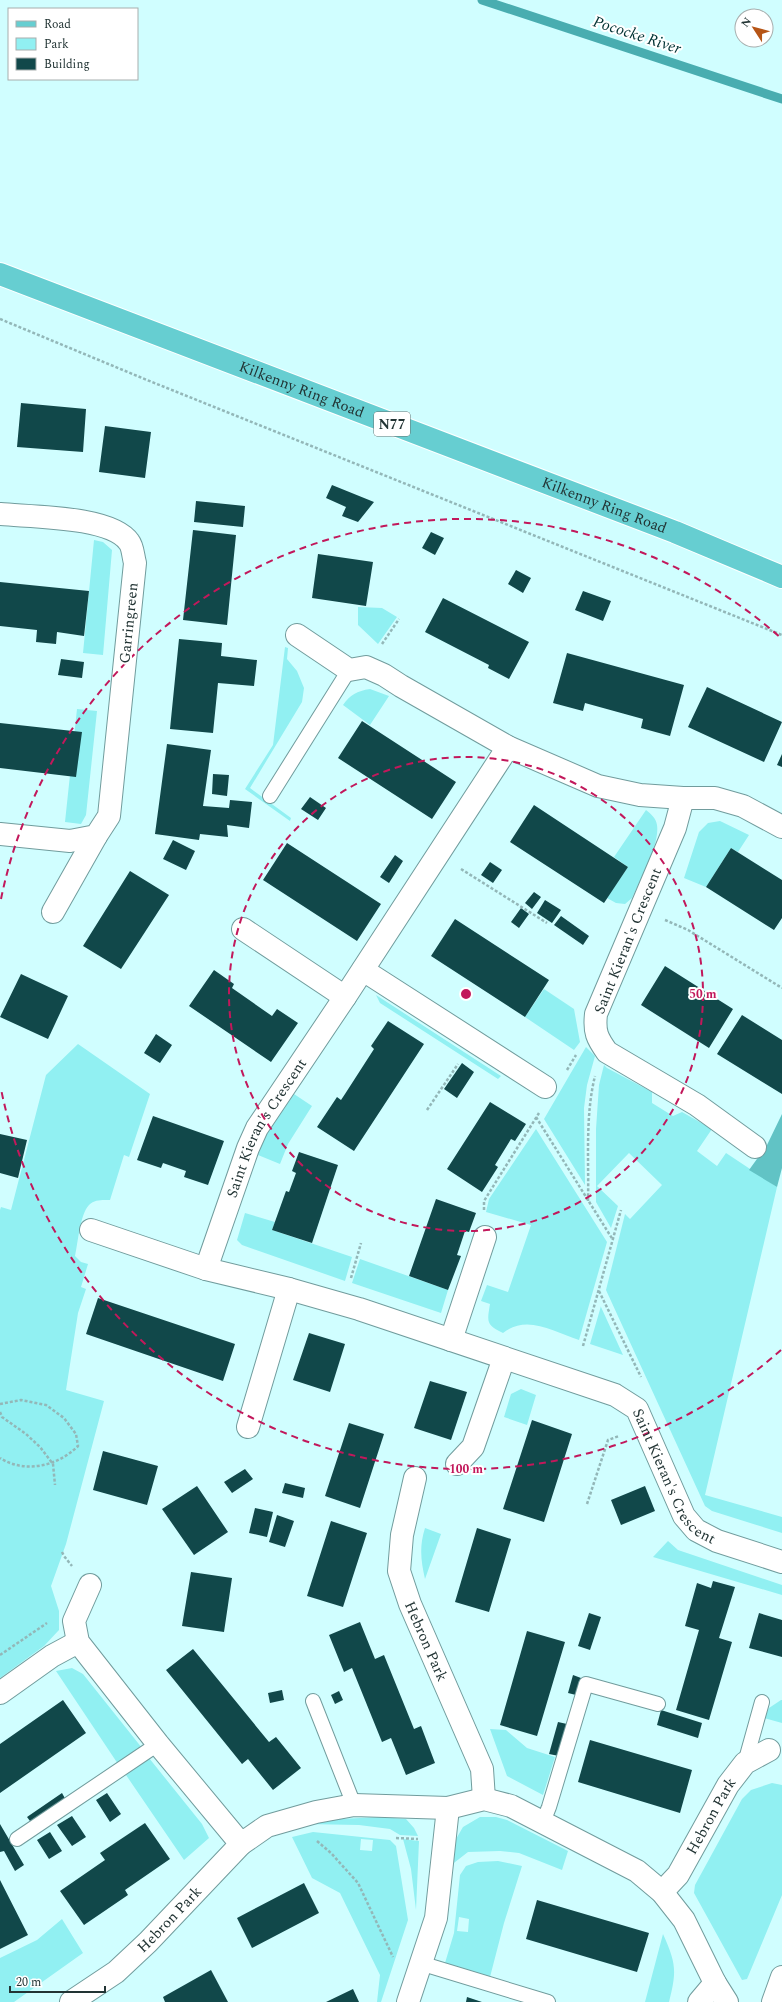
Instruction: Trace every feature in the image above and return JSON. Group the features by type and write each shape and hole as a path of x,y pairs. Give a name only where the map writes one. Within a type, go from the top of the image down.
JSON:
{"main road":[{"name":"Kilkenny Ring Road","path":"0,274 667,529 782,577"}],"street":[{"name":"Garringreen","path":"0,514 96,523 118,531 130,543 135,562 109,816 96,836 54,912"},
{"path":"297,634 349,670 366,667 384,675 508,746 598,786 640,795 683,798 715,798 744,806 782,827"},
{"name":"Saint Kieran's Crescent","path":"206,1269 248,1148 257,1128 363,970 508,746"},
{"name":"Saint Kieran's Crescent","path":"683,798 675,828 596,1014 595,1025 597,1039 607,1052 697,1105 755,1147"},
{"path":"0,834 70,841 96,836"},
{"path":"243,929 345,997"},
{"path":"363,970 544,1087"},
{"name":"Saint Kieran's Crescent","path":"91,1230 206,1269 289,1289 348,1306 615,1395 637,1409 684,1516 696,1530 717,1541 782,1562"},
{"path":"451,1340 484,1238"},
{"path":"248,1427 289,1289"},
{"path":"457,1464 473,1447 504,1358"},
{"name":"Hebron Park","path":"415,1478 402,1535 400,1571 410,1604 482,1769 484,1799"},
{"path":"90,1585 74,1621 78,1642 158,1744 241,1844"},
{"path":"0,1693 52,1656 78,1642"},
{"name":"Hebron Park","path":"662,1892 678,1875 728,1785 745,1763 770,1750"},
{"name":"Hebron Park","path":"71,2002 116,1972 241,1844 267,1826 316,1812 354,1805 448,1808 484,1799 511,1806 637,1871 662,1892 684,1920 715,1983 727,2002"},
{"path":"408,2002 436,1918 448,1808"},
{"path":"773,2002 782,1977"},
{"path":"699,2002 715,1983"}],"lane":[{"path":"270,796 349,670"},
{"path":"543,1822 549,1807 586,1684 658,1704"},
{"path":"313,1701 354,1805"},
{"path":"745,1763 762,1702"},
{"path":"17,1839 158,1744"},
{"path":"420,1963 548,2002"}],"path":[{"path":"0,319 147,380 782,635"},
{"path":"475,878 547,923"},
{"path":"666,921 688,930 782,988"},
{"path":"427,1110 459,1061"},
{"path":"588,1201 589,1128 592,1088 595,1074"},
{"path":"484,1200 536,1117 613,1240"},
{"path":"583,1346 621,1210"},
{"path":"348,1306 348,1286 361,1243"},
{"path":"599,1291 634,1363"},
{"path":"0,1404 21,1400 46,1405 64,1418 76,1434 78,1446 68,1456 53,1464 27,1467 0,1458"},
{"path":"0,1412 2,1418 26,1434 40,1446 53,1464 55,1485"},
{"path":"587,1504 608,1440 621,1436"},
{"path":"62,1552 64,1556"},
{"path":"396,1838 421,1839"},
{"path":"314,1839 331,1853 358,1883 394,1958"}],"green space":[{"path":"94,540 103,542 112,550 103,655 83,653"},
{"path":"358,607 382,608 397,617 378,644 358,625"},
{"path":"285,647 288,648 287,659 297,671 304,688 302,702 250,788 291,818 290,821 245,789 273,745"},
{"path":"370,689 389,696 370,725 343,705 354,694"},
{"path":"77,709 97,711 86,815 81,824 65,822"},
{"path":"646,810 654,818 657,825 653,852 632,898 625,904 616,903 607,898 628,867 614,857"},
{"path":"720,821 749,835 738,852 731,848 706,887 684,878 699,832 708,823"},
{"path":"544,989 574,1009 580,1042 574,1050 525,1017"},
{"path":"376,995 501,1076 498,1079 380,1003"},
{"path":"78,1044 150,1094 129,1157 124,1155 110,1200 99,1200 94,1202 89,1205 83,1215 75,1256 81,1262 88,1264 81,1287 86,1289 78,1313 66,1390 104,1401 66,1544 51,1586 59,1611 59,1630 44,1646 0,1678 0,1210 1,1207 11,1210 46,1075"},
{"path":"586,1047 595,1056 587,1085 584,1108 585,1185 544,1119"},
{"path":"604,1065 652,1092 652,1103 673,1116 682,1112 712,1129 697,1151 717,1166 726,1153 777,1187 705,1495 782,1517 782,1533 712,1511 705,1506 606,1290 625,1214 630,1219 662,1185 629,1153 597,1186 618,1206 611,1228 596,1202 596,1129 599,1085"},
{"path":"294,1094 312,1106 288,1144 280,1164 258,1155 265,1137"},
{"path":"536,1129 607,1242 579,1340 541,1326 531,1325 521,1325 503,1333 493,1328 489,1322 488,1315 490,1304 481,1301 487,1285 508,1292 531,1225 486,1212 489,1199"},
{"path":"245,1213 275,1222 272,1230 352,1257 345,1281 242,1245 237,1240"},
{"path":"360,1259 448,1290 441,1313 352,1283"},
{"path":"601,1307 623,1355 590,1344"},
{"path":"521,1389 536,1395 527,1425 504,1417 511,1394"},
{"path":"425,1528 441,1534 425,1579 421,1554"},
{"path":"668,1541 678,1550 782,1585 782,1595 653,1557"},
{"path":"72,1668 83,1674 142,1748 118,1764 56,1671"},
{"path":"781,1700 782,1723 764,1718 769,1708"},
{"path":"490,1729 506,1730 527,1748 555,1757 543,1795 507,1776"},
{"path":"149,1758 202,1824 209,1838 184,1860 126,1775"},
{"path":"772,1783 782,1785 782,1895 747,1979 742,1980 694,1893 695,1885 742,1799 751,1790"},
{"path":"381,1817 406,1819 414,1828 418,1836 400,1835 390,1829 359,1825 304,1824 339,1819"},
{"path":"480,1817 496,1817 507,1820 568,1851 562,1870 519,1853 500,1851 468,1852 450,1866 456,1839 463,1827"},
{"path":"313,1832 390,1840 396,1846 408,1920 381,2002 377,2002 380,1975 340,1893 312,1878 292,1837","holes":["361,1839 373,1840 372,1851 360,1850"]},
{"path":"403,1839 419,1841 416,1910 411,1869"},
{"path":"498,1861 522,1866 504,1923 490,1977 445,1963 454,1933 460,1875 466,1866 478,1862","holes":["459,1917 469,1919 468,1932 457,1931"]},
{"path":"62,1919 83,1953 14,2002 0,2002 0,1958 37,1940"},
{"path":"663,1934 671,1952 674,1967 669,2002 645,2002"}],"shaded area":[{"path":"782,1114 782,1168 777,1187 749,1170 767,1145"}],"building":[{"path":"21,403 86,409 83,452 17,447"},
{"path":"105,426 151,432 145,478 99,472"},
{"path":"332,485 374,502 358,522 342,516 346,507 326,498"},
{"path":"196,501 245,506 243,527 194,522"},
{"path":"193,530 236,535 227,625 183,620"},
{"path":"431,532 444,538 435,555 422,548"},
{"path":"318,554 373,562 366,606 312,598"},
{"path":"516,570 531,578 523,593 508,584"},
{"path":"0,582 89,591 84,636 57,632 56,644 36,642 37,630 0,626"},
{"path":"583,591 611,601 603,621 575,610"},
{"path":"443,598 529,642 509,679 488,668 489,665 425,632"},
{"path":"179,639 222,643 221,656 257,660 254,686 218,683 213,733 170,729"},
{"path":"567,653 684,685 670,736 641,728 643,719 585,703 583,711 553,703"},
{"path":"61,659 84,662 82,678 58,675"},
{"path":"707,687 782,722 764,762 688,727"},
{"path":"362,721 456,782 432,819 338,758"},
{"path":"0,723 82,732 76,777 0,768"},
{"path":"167,744 211,750 203,806 229,808 230,800 252,802 249,828 227,825 228,837 200,834 199,840 155,834"},
{"path":"782,754 782,767 777,765"},
{"path":"213,774 229,775 227,796 212,794"},
{"path":"310,797 326,808 318,820 301,809"},
{"path":"534,805 628,867 604,903 510,842"},
{"path":"173,840 195,851 186,870 163,859"},
{"path":"287,843 381,904 357,941 263,880"},
{"path":"731,848 782,880 782,918 774,930 706,887"},
{"path":"395,855 403,861 389,883 380,877"},
{"path":"490,862 502,870 493,883 481,875"},
{"path":"130,871 169,895 121,969 83,946"},
{"path":"534,892 541,897 532,909 525,903"},
{"path":"545,900 561,910 552,923 537,913"},
{"path":"521,908 529,914 519,928 511,922"},
{"path":"561,916 589,936 583,945 554,925"},
{"path":"455,919 549,980 525,1017 431,956"},
{"path":"665,966 733,1009 709,1048 641,1005"},
{"path":"214,970 234,984 232,988 272,1016 277,1009 298,1023 271,1062 189,1006"},
{"path":"21,974 68,996 48,1039 0,1017"},
{"path":"742,1015 782,1040 782,1094 717,1054"},
{"path":"388,1021 424,1044 354,1151 317,1127 337,1097 341,1100 374,1049 371,1046"},
{"path":"156,1034 172,1045 160,1063 144,1053"},
{"path":"462,1063 474,1072 457,1098 444,1089"},
{"path":"490,1102 526,1124 515,1141 511,1139 495,1165 498,1167 482,1192 447,1169"},
{"path":"153,1116 224,1141 208,1185 184,1177 186,1171 163,1163 161,1168 137,1160"},
{"path":"0,1134 27,1140 18,1178 0,1173"},
{"path":"299,1152 338,1165 312,1243 272,1230 286,1191 289,1192 296,1173 292,1171"},
{"path":"436,1199 476,1213 469,1232 465,1231 457,1255 461,1256 448,1290 409,1276"},
{"path":"98,1298 235,1344 223,1381 86,1334"},
{"path":"309,1333 345,1344 330,1392 293,1380"},
{"path":"430,1381 467,1392 451,1440 414,1428"},
{"path":"532,1420 572,1434 544,1522 503,1509"},
{"path":"349,1423 384,1434 360,1508 325,1496"},
{"path":"103,1451 158,1466 147,1505 93,1490"},
{"path":"245,1469 253,1479 232,1493 224,1482"},
{"path":"285,1483 305,1488 303,1498 282,1493"},
{"path":"197,1486 228,1532 194,1555 162,1509"},
{"path":"645,1486 655,1511 621,1525 611,1500"},
{"path":"255,1508 273,1512 267,1537 249,1533"},
{"path":"277,1515 294,1521 285,1547 269,1542"},
{"path":"331,1521 367,1533 343,1607 307,1596"},
{"path":"477,1528 511,1539 489,1612 455,1602"},
{"path":"191,1572 232,1578 224,1632 182,1626"},
{"path":"713,1581 735,1587 719,1638 732,1642 709,1720 676,1710 699,1630 685,1626 697,1583 711,1588"},
{"path":"589,1613 601,1617 590,1650 578,1646"},
{"path":"759,1613 782,1620 782,1657 749,1648"},
{"path":"360,1622 375,1659 384,1655 414,1729 421,1726 435,1763 406,1775 391,1738 382,1742 352,1668 344,1672 329,1635"},
{"path":"527,1631 565,1642 537,1736 500,1725"},
{"path":"193,1649 269,1742 276,1737 301,1768 273,1790 248,1759 242,1764 166,1670"},
{"path":"573,1675 581,1678 576,1695 568,1693"},
{"path":"282,1690 284,1700 270,1703 268,1693"},
{"path":"339,1691 343,1700 335,1704 331,1695"},
{"path":"63,1700 86,1733 0,1793 0,1744"},
{"path":"661,1710 702,1723 698,1738 657,1725"},
{"path":"558,1722 567,1724 559,1756 549,1754"},
{"path":"590,1740 692,1770 680,1813 578,1782"},
{"path":"62,1793 67,1802 33,1825 27,1817"},
{"path":"107,1793 121,1814 110,1822 96,1800"},
{"path":"72,1816 86,1837 72,1846 57,1825"},
{"path":"145,1823 170,1859 125,1890 128,1895 84,1925 60,1891 105,1860 100,1853"},
{"path":"0,1824 24,1865 15,1871 4,1851 0,1852"},
{"path":"50,1832 62,1851 49,1859 37,1840"},
{"path":"0,1880 28,1935 0,1949"},
{"path":"304,1883 319,1913 252,1948 237,1918"},
{"path":"537,1900 649,1933 637,1972 526,1939"},
{"path":"211,1970 228,2002 165,2002 163,1997"},
{"path":"353,1989 359,2002 326,2002"},
{"path":"467,1997 482,2002 466,2002"}],"waterway":[{"name":"Pococke River","path":"482,0 782,99"}]}
